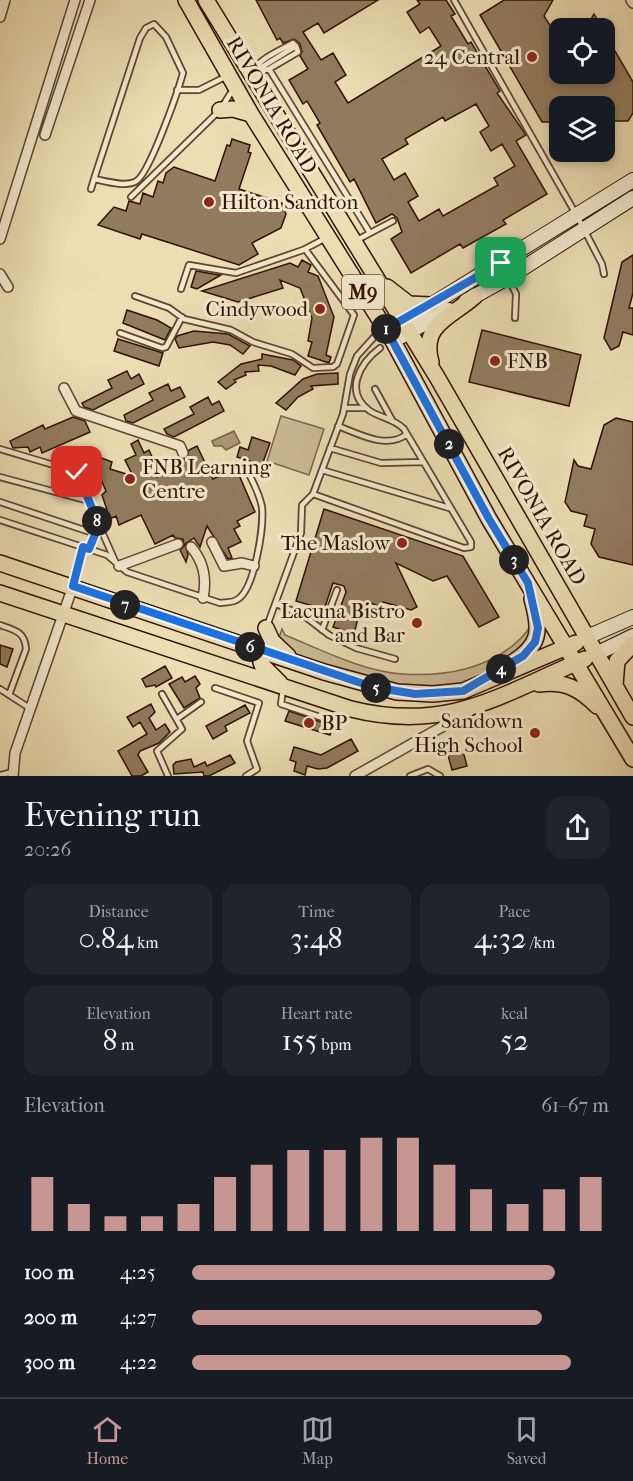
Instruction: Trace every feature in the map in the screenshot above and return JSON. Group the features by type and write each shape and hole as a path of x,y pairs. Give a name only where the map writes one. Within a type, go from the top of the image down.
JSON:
{"main road":[{"name":"RIVONIA ROAD","path":"186,0 251,114 329,237 383,338 633,759"},
{"name":"RIVONIA ROAD","path":"206,0 437,377 633,717"},
{"path":"216,0 225,33"},
{"path":"220,110 251,114"},
{"path":"293,182 310,171"},
{"path":"377,279 409,304 431,304"},
{"path":"437,377 428,348 433,331 475,296"},
{"path":"0,563 388,691 433,694 463,691 586,637"},
{"path":"463,691 523,656 535,642 538,623 528,583"},
{"path":"0,593 343,706 385,716 417,718 451,714 483,704 596,654"},
{"path":"266,628 273,643 298,663"},
{"path":"615,687 618,659 633,644"},
{"path":"258,649 262,665 284,687"},
{"path":"513,690 552,683 569,684 586,696 612,722"}],"street":[{"path":"0,17 5,0"},
{"path":"0,239 75,0"},
{"path":"45,135 90,0"},
{"path":"406,326 431,304 633,180"},
{"path":"383,338 509,278 633,198"},
{"path":"0,274 8,287"},
{"path":"64,388 76,411 102,421 137,429 179,445"},
{"path":"94,411 102,421"},
{"path":"212,542 224,566 242,563 254,566"},
{"path":"117,564 178,544"},
{"path":"191,547 204,569 206,582 203,598"},
{"path":"13,774 15,753 73,586"},
{"path":"586,637 633,617"},
{"path":"596,654 633,636"},
{"path":"355,776 483,704"}],"lane":[{"path":"454,0 577,216 602,264 604,274"},
{"path":"91,189 94,179 140,38 152,24 160,28 181,66 182,76 155,151 141,178 133,183 125,184 94,179"},
{"path":"296,46 298,52 269,69 252,73 296,46"},
{"path":"269,69 370,232"},
{"path":"177,90 199,90 232,80"},
{"path":"131,197 220,110 232,80"},
{"path":"355,241 393,221"},
{"path":"181,289 189,265 195,264 230,274 305,249 329,237"},
{"path":"135,296 169,308 193,322 231,330 253,342 292,354 314,368 333,367 341,353 354,315 305,249"},
{"path":"501,263 518,301 515,318"},
{"path":"120,333 162,348 166,346 182,317"},
{"path":"366,408 358,396 357,374 364,361 383,338"},
{"path":"258,649 301,533 302,505 313,494 345,408 353,365 362,349 383,338"},
{"path":"375,389 392,420"},
{"path":"313,494 464,548 471,547 471,543 401,426 366,408 345,408"},
{"path":"338,426 369,438 390,441 407,434"},
{"path":"330,448 381,463 423,462"},
{"path":"0,449 77,472 117,564"},
{"path":"322,470 449,508"},
{"path":"0,520 86,548 117,564 127,572 155,583 220,603 237,600 248,586 254,566 262,510 259,496 250,476"},
{"path":"0,477 89,501"},
{"path":"0,502 96,534"},
{"path":"73,586 86,548 96,534 99,525"},
{"path":"322,630 337,590"},
{"path":"276,604 303,615 322,630 356,648 395,659"},
{"path":"0,625 18,631 23,635 26,643 26,649 9,695"},
{"path":"284,687 281,704 338,723 343,706"},
{"path":"215,688 259,703 247,741 257,769 246,776"},
{"path":"0,689 31,709"},
{"path":"162,694 182,727 182,732 157,751 168,776"},
{"path":"177,719 201,702"},
{"path":"410,776 428,769 440,776"},
{"path":"0,775 13,774"}],"shaded area":[{"path":"281,416 324,429 309,475 267,461"},
{"path":"234,431 240,443 226,450 222,446 214,446 212,441"},
{"path":"532,595 537,612 523,657 462,690 434,693 272,657 282,629 285,635 372,669 418,675 466,669 496,657 524,635 531,623 525,596"}],"building":[{"path":"256,0 378,0 324,33 318,23 303,32 321,60 333,53 346,75 335,82 348,103 441,46 429,27 420,33 407,12 420,4 417,0 446,0 455,14 451,16 468,44 471,42 500,91 497,93 526,135 516,141 547,194 503,220 506,224 463,248 460,244 411,273 391,239 402,232 397,218 392,214 376,223 354,179 350,182 317,125 320,123 307,101 303,104 289,80 308,69 300,56 302,52 300,44 294,39 283,43 280,38 277,40","holes":["476,104 489,126 480,132 491,151 502,144 515,166 494,178 498,185 443,216 439,209 419,221 408,202 418,196 405,173 394,180 382,159 408,144 405,139 443,117 445,121"]},
{"name":"24 Central","path":"504,0 553,0 544,16 549,24 549,84 615,84 615,51 633,82 633,113 628,121 615,121 615,96 549,96 549,122 542,122 480,15"},
{"name":"Hilton Sandton","path":"232,139 250,145 248,152 251,153 239,189 282,203 286,214 281,228 252,243 258,254 239,265 142,234 140,239 98,225 114,207 126,211 129,201 140,204 143,193 153,197 158,181 163,183 166,173 174,167 215,181 227,145 230,146"},
{"path":"633,255 633,293 629,308 633,308 633,335 623,332 619,346 611,350 604,338 622,262"},
{"name":"Cindywood","path":"302,260 311,265 308,272 318,276 334,317 326,355 331,357 329,363 308,356 312,342 308,341 312,318 300,288 280,280 283,288 238,302 202,291 290,263 298,267"},
{"path":"196,271 221,275 197,289 191,287"},
{"path":"127,310 157,320 171,328 165,340 123,323"},
{"path":"482,330 581,355 569,406 469,382"},
{"path":"194,331 228,334 250,346 243,354 230,345 213,342 179,348 175,339 177,336"},
{"path":"118,339 163,353 159,366 114,351"},
{"path":"262,354 293,360 301,366 295,375 271,366 258,365 259,371 245,372 246,375 234,380 236,382 226,389 218,382 241,364 262,359"},
{"path":"127,371 131,379 139,374 144,384 93,410 84,407 82,403 112,388 108,380"},
{"path":"338,373 338,384 311,386 313,389 298,397 286,410 276,403 303,379 317,374"},
{"path":"168,384 171,391 180,387 185,397 133,423 126,421 124,415 153,400 149,393"},
{"path":"208,397 212,405 219,401 224,411 174,437 167,434 164,429 194,414 190,407"},
{"path":"73,417 85,421 90,432 42,453 40,447 30,452 28,447 13,448 10,441 43,425 45,429"},
{"path":"616,418 633,422 633,565 599,557 591,544 595,529 584,526 587,515 571,511 565,502 574,460 578,466 591,469 604,425"},
{"path":"252,437 270,443 262,465 237,457 240,447 248,450"},
{"path":"138,440 144,453 149,450 154,461 149,463 157,477 183,464 180,459 186,459 189,450 197,446 213,479 236,468 255,512 237,521 240,526 234,529 241,542 228,548 232,558 228,559 207,526 200,547 194,538 185,544 188,555 186,562 180,550 184,546 183,539 175,538 173,535 155,544 141,515 119,525 116,516 110,519 102,495 106,491 96,468 99,457 112,462 110,469 133,476 125,460 136,455 131,444"},
{"path":"324,509 463,556 499,617 479,627 447,576 433,581 396,563 417,607 411,610 383,602 381,607 368,602 363,615 359,614 354,634 333,627 346,592 344,586 333,583 322,616 314,614 313,606 296,601"},
{"path":"0,645 13,649 7,667 0,664"},
{"path":"165,666 172,678 156,687 155,685 146,687 142,679"},
{"path":"195,676 200,684 196,688 200,698 184,708 169,684 182,677 185,682"},
{"path":"151,704 155,712 149,718 156,730 165,724 170,732 159,743 140,751 138,755 148,772 141,776 132,776 118,751 147,734 140,722 133,727 127,717"},
{"path":"245,705 250,713 225,726 227,731 213,739 206,726"},
{"path":"289,711 333,726 330,735 285,721"},
{"path":"351,739 358,751 327,768 318,769 307,766 305,775 294,771 296,762 290,760 294,747 321,755"},
{"path":"463,751 467,766 452,770 448,755"},
{"path":"230,755 235,763 209,776 204,776 203,772 174,774 173,765 176,762 191,759 194,767 205,762 207,766"}],"place":[{"name":"24 Central","path":"532,57"},
{"name":"Hilton Sandton","path":"209,202"},
{"name":"Cindywood","path":"320,309"},
{"name":"FNB","path":"495,361"},
{"name":"FNB Learning Centre","path":"130,479"},
{"name":"The Maslow","path":"402,543"},
{"name":"Lacuna Bistro and Bar","path":"417,623"},
{"name":"BP","path":"309,723"},
{"name":"Sandown High School","path":"535,733"}],"route":[{"path":"77,472 99,525 89,549 83,547 73,586 195,629 373,687 415,694 463,691 527,652 537,637 536,612 528,583 489,519 386,329 501,263"}]}
